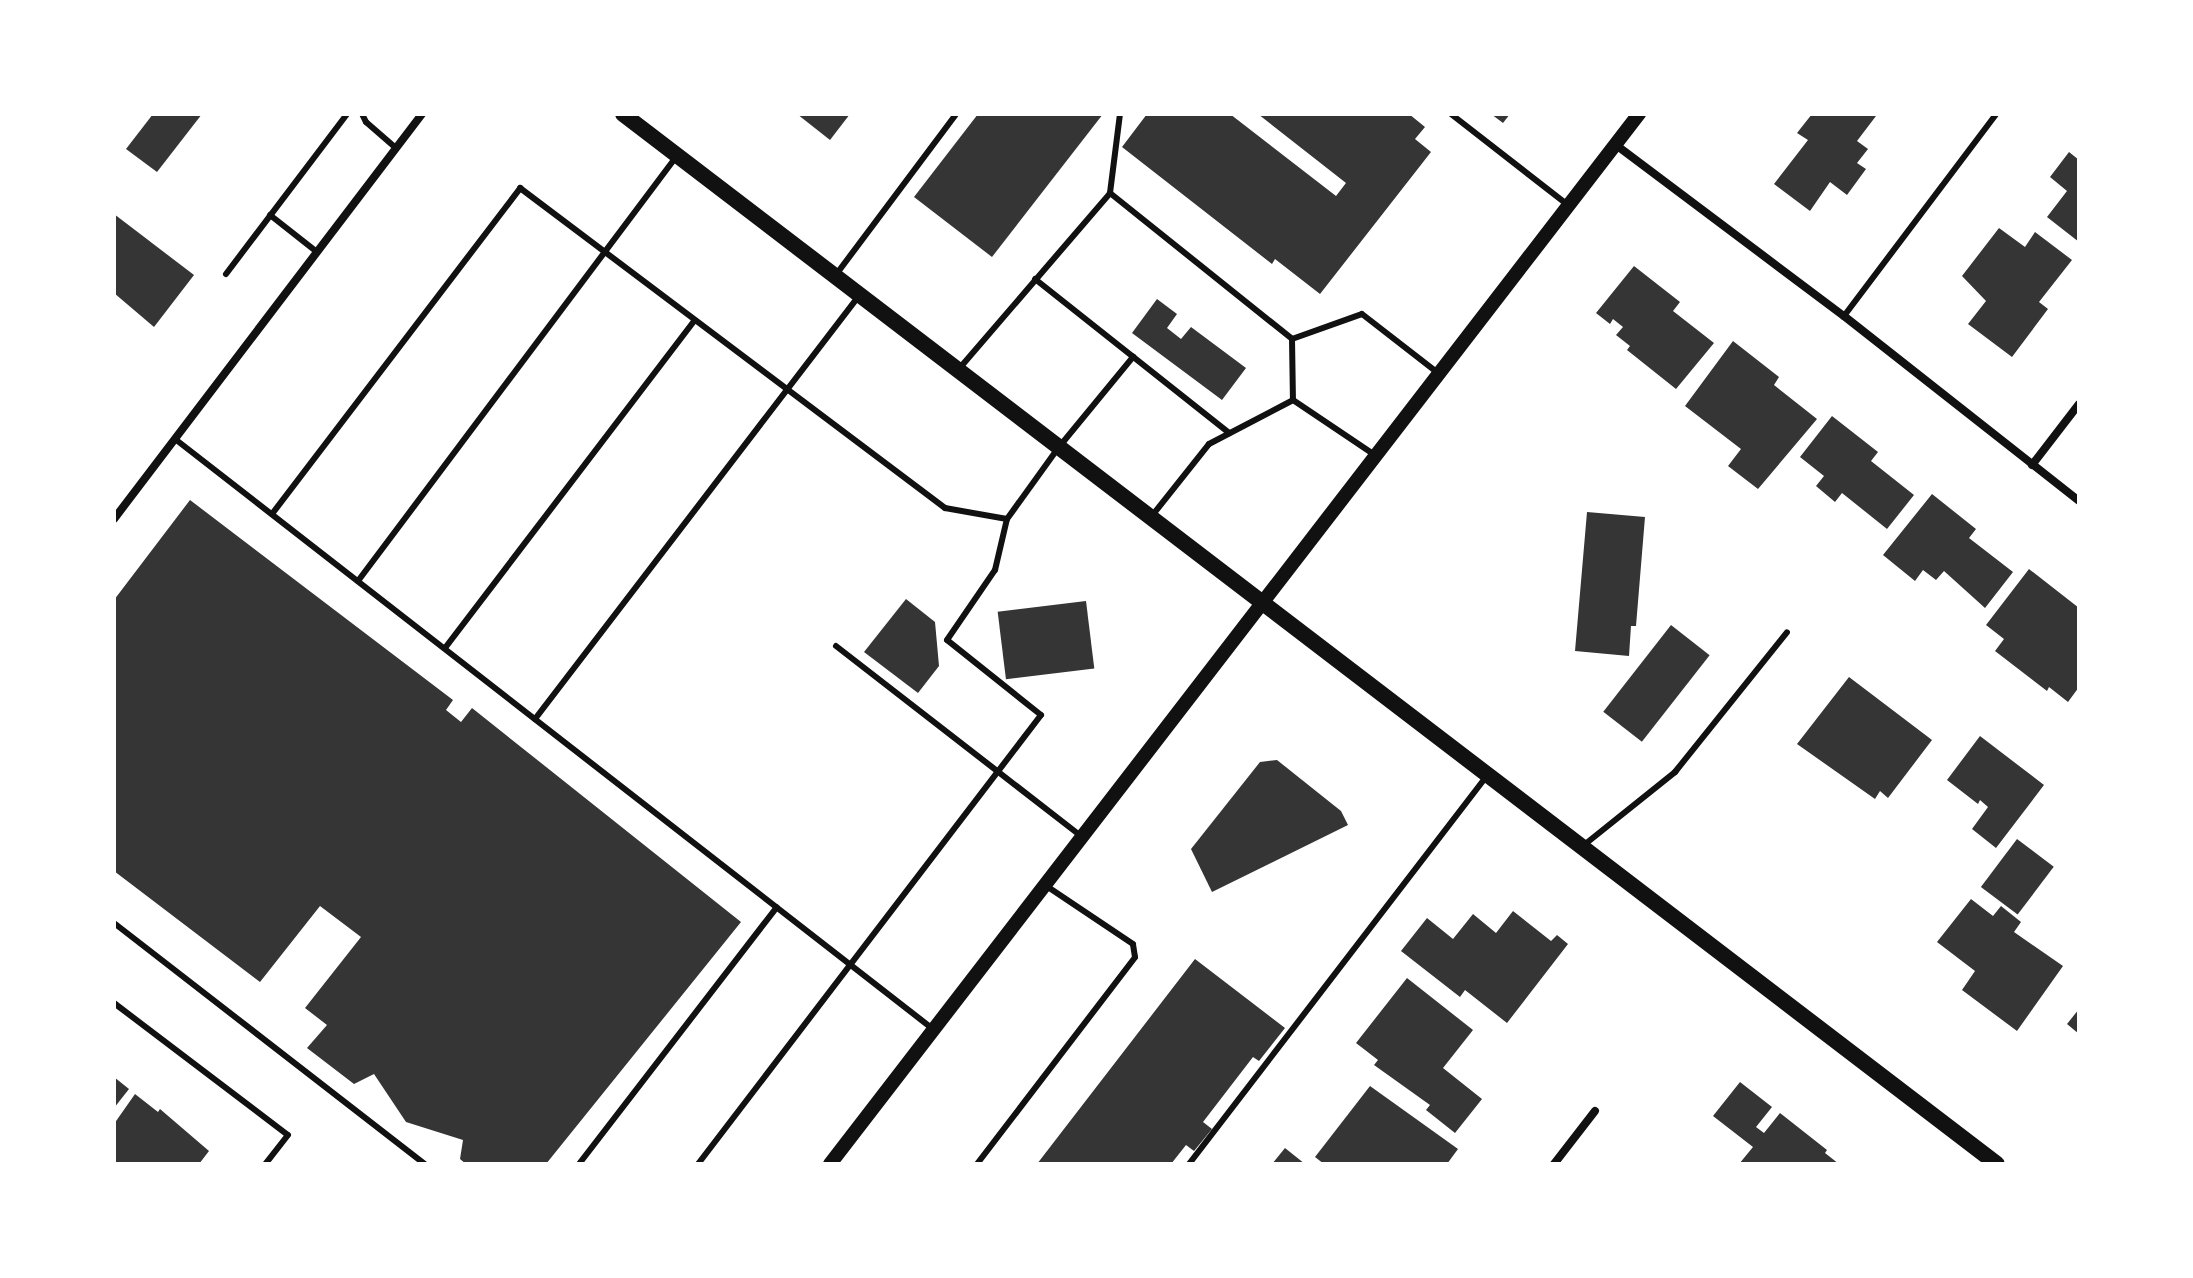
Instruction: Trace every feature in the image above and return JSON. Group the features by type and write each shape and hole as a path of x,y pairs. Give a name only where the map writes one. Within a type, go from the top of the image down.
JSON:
{"main road":[{"path":"626,115 1997,1164"}],"street":[{"path":"114,519 422,114"},
{"path":"831,1164 1261,601 1639,114"},
{"path":"1616,145 1844,316 2079,501"},
{"path":"2032,465 2079,404"},
{"path":"1554,1164 1595,1111"}],"lane":[{"path":"226,274 347,114"},
{"path":"362,114 366,122 396,148"},
{"path":"835,276 956,114"},
{"path":"958,370 1110,193 1120,114"},
{"path":"1451,114 1569,206"},
{"path":"1844,316 1996,114"},
{"path":"358,581 678,154"},
{"path":"272,514 520,188 945,508 1007,519"},
{"path":"1110,193 1292,339"},
{"path":"270,215 317,252"},
{"path":"1035,279 1229,433"},
{"path":"535,719 860,294"},
{"path":"1292,339 1362,314 1438,373"},
{"path":"445,648 695,320"},
{"path":"1292,339 1293,400"},
{"path":"698,1164 1041,715 947,640 995,570 1007,519 1059,447 1133,357"},
{"path":"1151,517 1209,444 1293,400"},
{"path":"1293,400 1375,455"},
{"path":"175,439 935,1031"},
{"path":"1582,847 1675,772 1787,632"},
{"path":"836,646 1081,836"},
{"path":"1189,1164 1487,775"},
{"path":"977,1164 1135,957 1133,944 1044,884"},
{"path":"579,1164 777,907"},
{"path":"114,923 425,1164"},
{"path":"114,1003 288,1135 265,1164"}],"building":[{"path":"153,114 202,114 157,172 126,149"},
{"path":"797,114 850,114 830,140"},
{"path":"978,114 1103,114 992,257 914,197"},
{"path":"1147,114 1230,114 1336,196 1346,183 1258,114 1409,114 1425,127 1415,139 1431,152 1320,294 1275,259 1272,264 1122,147"},
{"path":"1491,114 1510,114 1503,123"},
{"path":"1812,114 1876,116 1857,141 1868,149 1857,163 1866,169 1847,195 1830,182 1810,211 1774,184 1808,140 1797,133"},
{"path":"2069,152 2079,160 2079,242 2047,217 2067,191 2050,177"},
{"path":"114,214 194,275 154,327 114,293"},
{"path":"1999,228 2025,247 2035,232 2072,260 2039,302 2048,309 2012,357 1968,324 1986,301 1962,276"},
{"path":"1634,266 1680,302 1673,311 1714,343 1676,389 1627,350 1630,346 1616,335 1623,327 1613,319 1610,324 1596,313"},
{"path":"1157,299 1177,314 1167,328 1181,339 1191,327 1246,368 1222,400 1132,333"},
{"path":"1733,341 1779,377 1774,385 1817,419 1758,489 1728,466 1741,449 1685,406"},
{"path":"1832,416 1878,452 1871,461 1914,495 1887,529 1842,493 1835,502 1816,486 1824,476 1800,457"},
{"path":"1932,494 1976,529 1969,538 2013,572 1985,608 1944,571 1936,580 1923,570 1915,581 1883,555"},
{"path":"190,500 453,700 446,710 461,722 472,708 741,922 546,1164 466,1164 460,1159 463,1140 406,1122 374,1074 354,1084 307,1048 327,1025 305,1008 361,937 320,906 260,982 114,871 114,600"},
{"path":"1587,512 1645,517 1636,626 1631,626 1629,656 1575,651"},
{"path":"2029,569 2079,608 2079,687 2068,702 2049,687 2047,691 1995,651 2004,639 1986,625"},
{"path":"906,599 935,622 939,666 918,693 864,652"},
{"path":"1086,601 1094,668 1006,679 998,612"},
{"path":"1671,625 1710,655 1642,742 1603,712"},
{"path":"1849,677 1932,740 1888,798 1880,791 1875,799 1797,744"},
{"path":"1980,736 2044,785 1996,848 1972,829 1988,807 1980,800 1978,804 1947,780"},
{"path":"1277,760 1341,811 1348,825 1212,892 1191,849 1260,762"},
{"path":"2017,839 2054,867 2018,915 1981,887"},
{"path":"1971,899 1993,916 2001,906 2021,922 2014,932 2063,966 2017,1031 1962,990 1975,971 1937,942"},
{"path":"1513,911 1551,941 1557,935 1568,944 1507,1023 1465,990 1460,997 1401,951 1427,918 1453,939 1473,914 1496,933"},
{"path":"1195,959 1285,1028 1259,1061 1253,1057 1203,1122 1212,1129 1194,1151 1186,1145 1171,1164 1037,1164"},
{"path":"1407,978 1473,1030 1443,1068 1482,1099 1455,1133 1426,1110 1430,1105 1374,1065 1378,1060 1356,1043"},
{"path":"2079,1009 2079,1034 2067,1024"},
{"path":"114,1077 129,1089 114,1108"},
{"path":"1740,1082 1772,1107 1756,1127 1764,1133 1780,1113 1827,1150 1825,1153 1839,1164 1739,1164 1753,1147 1713,1116"},
{"path":"1370,1086 1458,1149 1447,1164 1324,1164 1315,1157"},
{"path":"135,1094 158,1112 160,1109 209,1151 199,1164 114,1164 114,1124"},
{"path":"1285,1148 1305,1164 1272,1164"}]}
